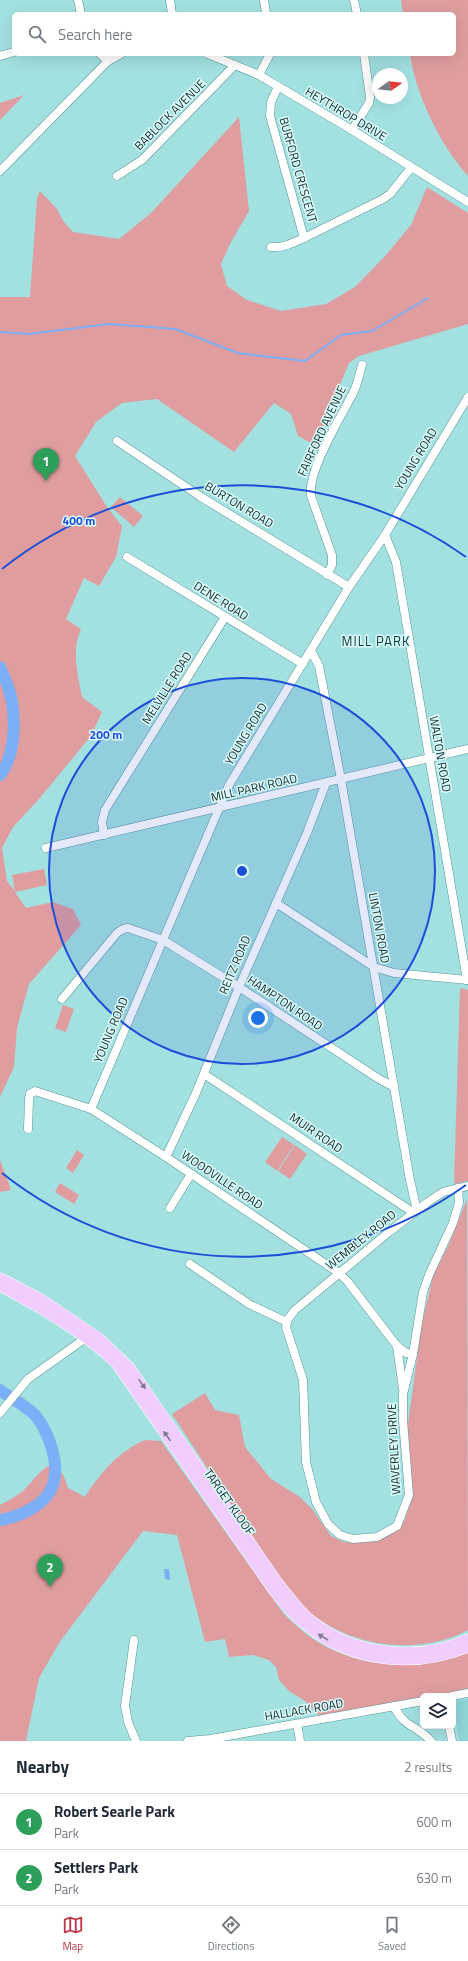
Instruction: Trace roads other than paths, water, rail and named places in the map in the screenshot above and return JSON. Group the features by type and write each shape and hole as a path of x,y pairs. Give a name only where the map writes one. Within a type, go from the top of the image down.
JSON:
{"main road":[{"name":"TARGET KLOOF","path":"0,1278 41,1299 89,1335"},
{"name":"TARGET KLOOF","path":"0,1286 89,1335 100,1339 130,1368 157,1413 272,1588 294,1615 307,1627 334,1644 352,1651 379,1658 411,1660 430,1658 468,1647"},
{"name":"TARGET KLOOF","path":"157,1413 274,1577 298,1608 310,1619 349,1641 370,1648 392,1652 428,1651 452,1645 468,1638"}],"street":[{"path":"78,0 81,12"},
{"path":"170,0 172,12"},
{"path":"264,0 266,12"},
{"path":"354,0 357,12"},
{"path":"0,56 12,53"},
{"path":"102,56 108,61"},
{"path":"0,171 108,61 117,56"},
{"name":"HEYTHROP DRIVE","path":"213,56 259,75 352,130 468,202"},
{"path":"259,75 269,56"},
{"path":"352,130 369,103 370,97 364,56"},
{"name":"BABLOCK AVENUE","path":"117,176 142,160 235,65"},
{"name":"BURFORD CRESCENT","path":"278,87 271,102 270,116 304,238"},
{"name":"BURFORD CRESCENT","path":"271,247 289,245 383,199 390,194 411,168"},
{"name":"FAIRFORD AVENUE","path":"327,575 332,565 332,555 313,503 310,486 325,447 356,387 362,365"},
{"name":"YOUNG ROAD","path":"91,1109 229,785 349,587 385,535 465,407 468,397"},
{"name":"BURTON ROAD","path":"117,441 201,497 349,587"},
{"name":"WALTON ROAD","path":"385,535 396,562 468,980"},
{"name":"DENE ROAD","path":"127,557 225,618 303,664"},
{"name":"MELVILLE ROAD","path":"104,835 103,817 109,803 225,618"},
{"name":"LINTON ROAD","path":"311,652 319,666 341,779 415,1212"},
{"name":"MILL PARK ROAD","path":"46,848 468,749"},
{"name":"REITZ ROAD","path":"166,1157 204,1074 239,986 307,834 326,783"},
{"path":"276,903 374,967 394,973 468,980"},
{"name":"HAMPTON ROAD","path":"62,999 122,928 133,929 163,940 239,986 372,1075 394,1087"},
{"name":"MUIR ROAD","path":"204,1074 415,1212"},
{"name":"WOODVILLE ROAD","path":"28,1129 29,1099 30,1094 35,1091 91,1109 166,1157 339,1273 348,1282 397,1346"},
{"path":"170,1208 191,1174"},
{"name":"WEMBLEY ROAD","path":"286,1322 295,1310 415,1212 443,1192 468,1186"},
{"name":"WAVERLEY DRIVE","path":"286,1322 287,1332 304,1386 306,1462 316,1502 332,1529 340,1535 353,1539 377,1537 393,1529 400,1521 410,1491 404,1434 403,1394 413,1354 423,1292 429,1275 453,1223 459,1203 458,1188"},
{"path":"190,1264 249,1304 286,1322"},
{"path":"0,1413 18,1390 32,1376 89,1335"},
{"path":"397,1346 406,1353 413,1354"},
{"path":"397,1346 403,1394"},
{"path":"134,1640 125,1693 125,1706 128,1722 136,1741"},
{"path":"456,1695 468,1693"},
{"name":"HALLACK ROAD","path":"188,1741 212,1740 420,1702"},
{"path":"394,1706 404,1723 421,1731 431,1741"},
{"path":"297,1724 300,1741"},
{"path":"450,1729 452,1741"}],"water":[{"path":"164,1569 169,1569 170,1580 165,1579"}],"waterway":[{"path":"0,332 29,334 109,324 175,329 238,353 305,361 341,335 372,331 428,298"},
{"path":"0,667 10,694 14,718 14,731 10,755 6,766 0,775"},
{"path":"0,1390 23,1405 35,1415 40,1422 49,1440 55,1469 52,1487 43,1500 30,1510 0,1520"}],"place":[{"name":"Robert Searle Park","path":"46,481"},
{"name":"Settlers Park","path":"50,1587"}],"district":[{"name":"MILL PARK","path":"376,641"}]}
